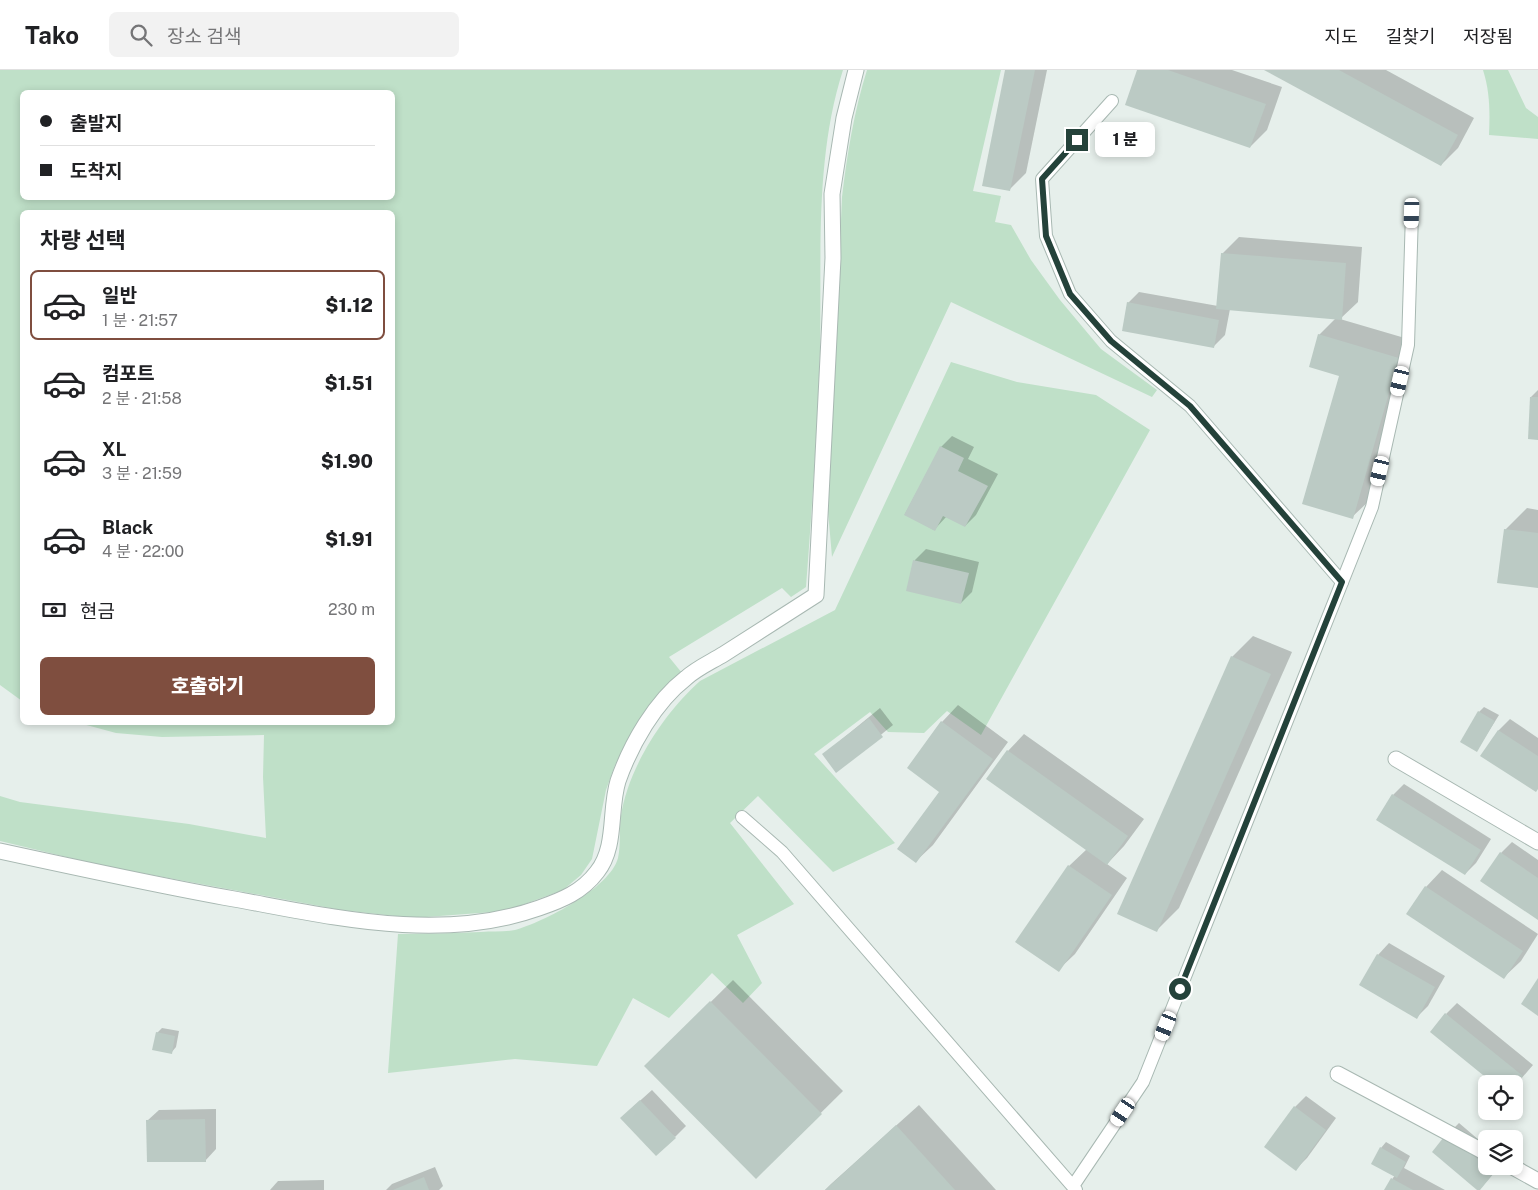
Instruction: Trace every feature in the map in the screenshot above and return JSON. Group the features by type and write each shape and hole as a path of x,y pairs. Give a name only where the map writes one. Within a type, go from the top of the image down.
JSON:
{"street":[{"path":"0,851 152,885 361,922 455,925 481,923 514,917 561,900 583,888 599,870 610,847 611,817 618,783 630,752 659,708 686,678 816,595 832,268 832,194 844,118 856,70"},
{"path":"1396,759 1538,842"},
{"path":"1338,1074 1478,1149"},
{"path":"1523,1173 1538,1181"}],"lane":[{"path":"1112,100 1042,179 1046,236 1070,294 1111,341 1190,406 1342,582"},
{"path":"742,817 782,852 1074,1188 1144,1082 1372,507 1408,345 1412,213"}],"green space":[{"path":"0,70 843,70 827,139 821,210 819,382 806,587 791,597 782,588 669,657 682,673 627,743 615,765 606,790 592,859 581,875 563,890 506,911 413,918 341,910 104,866 0,841 0,796 20,802 189,824 266,838 263,777 264,735 162,737 116,733 86,725 395,725 395,210 20,210 20,700 0,685"},
{"path":"867,70 1001,70 973,191 1001,196 995,222 1011,225 1031,260 1060,300 1101,349 1157,390 1152,397 951,302 832,557 828,511 842,197 858,101"},
{"path":"1483,70 1508,70 1526,108 1538,117 1538,139 1489,135 1489,102"},
{"path":"951,362 1017,382 1096,395 1150,430 981,735 947,711 924,733 888,732 870,712 814,754 895,843 833,872 758,796 730,823 794,904 737,935 762,983 743,1003 712,973 669,1018 633,998 597,1066 515,1059 388,1073 398,934 515,930 558,912 590,892 603,881 618,858 621,816 631,779 650,742 673,709 700,681 835,610"}],"building":[{"path":"1005,70 1035,70 1010,191 982,186"},
{"path":"1137,70 1168,70 1266,104 1250,148 1125,105"},
{"path":"1264,70 1339,70 1458,135 1441,166"},
{"path":"1221,253 1346,263 1342,320 1216,309"},
{"path":"1127,302 1219,320 1214,348 1122,331"},
{"path":"1318,334 1399,358 1353,519 1302,504 1339,376 1309,367"},
{"path":"1530,397 1538,397 1538,440 1528,439"},
{"path":"940,446 964,458 958,471 988,486 965,527 943,516 935,531 904,515"},
{"path":"1504,529 1538,533 1538,588 1497,583"},
{"path":"913,560 969,573 961,604 906,591"},
{"path":"1231,656 1271,674 1157,932 1117,914"},
{"path":"1478,711 1495,721 1477,752 1460,742"},
{"path":"869,718 883,737 836,773 822,754"},
{"path":"941,721 993,759 916,863 897,849 939,792 907,768"},
{"path":"1498,730 1538,756 1538,789 1536,792 1480,756"},
{"path":"1007,750 1128,836 1107,865 986,779"},
{"path":"1392,794 1481,850 1465,875 1376,820"},
{"path":"1500,852 1538,878 1538,920 1480,881"},
{"path":"1068,865 1112,895 1059,972 1015,942"},
{"path":"1425,886 1523,951 1504,979 1406,914"},
{"path":"1377,954 1435,987 1417,1019 1359,985"},
{"path":"1538,978 1538,1016 1521,1004"},
{"path":"710,1001 822,1114 756,1179 644,1066"},
{"path":"1445,1013 1522,1075 1483,1075 1430,1032"},
{"path":"156,1032 175,1036 172,1054 152,1050"},
{"path":"640,1100 676,1138 656,1156 620,1118"},
{"path":"1294,1106 1326,1130 1296,1171 1264,1147"},
{"path":"205,1119 206,1162 147,1162 146,1120"},
{"path":"896,1125 955,1190 825,1190"},
{"path":"1447,1133 1478,1159 1478,1175 1492,1175 1480,1190 1477,1190 1432,1152"},
{"path":"1380,1147 1406,1162 1397,1178 1371,1164"},
{"path":"424,1177 429,1190 393,1190"},
{"path":"1391,1178 1413,1190 1384,1190"}],"route":[{"path":"1077,140 1042,179 1046,236 1070,294 1111,341 1190,406 1342,582 1180,989"}]}
